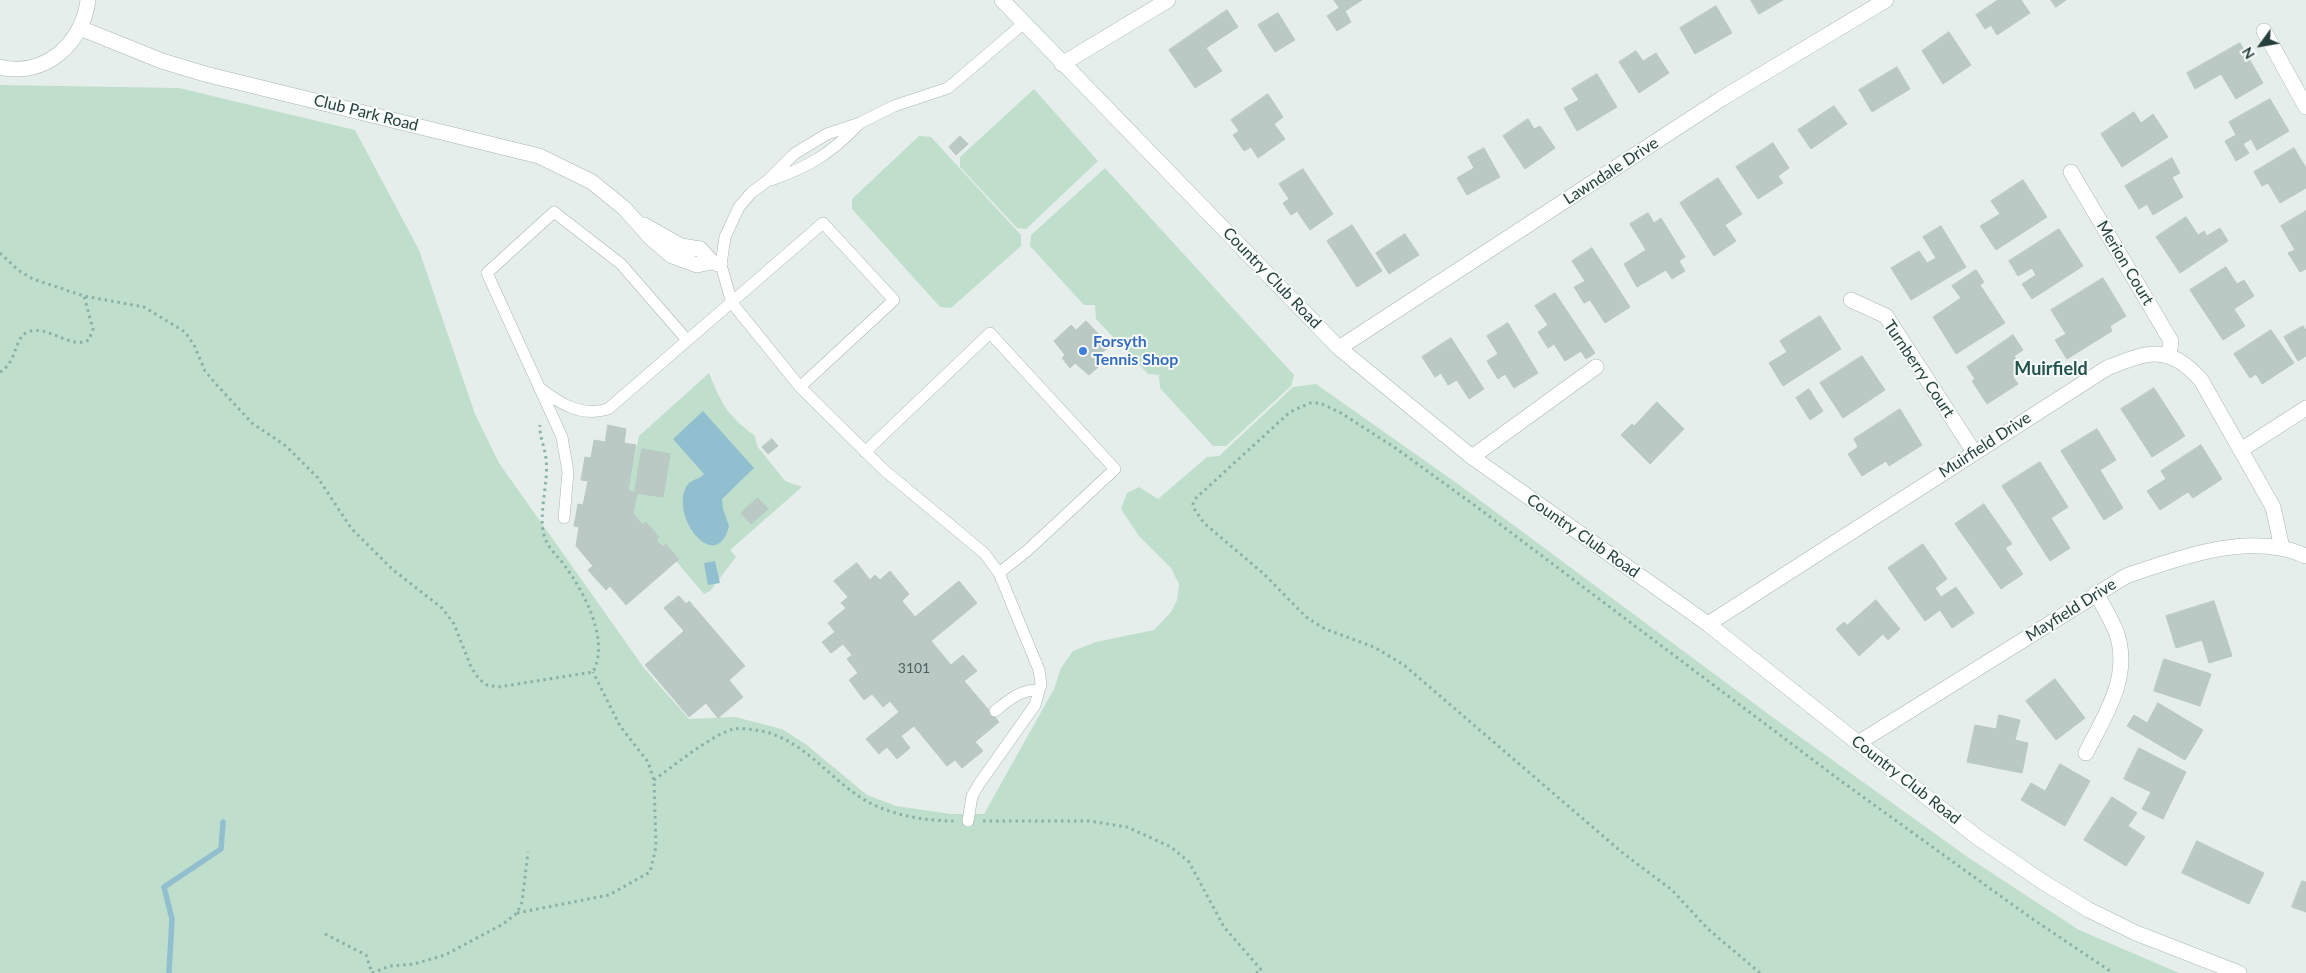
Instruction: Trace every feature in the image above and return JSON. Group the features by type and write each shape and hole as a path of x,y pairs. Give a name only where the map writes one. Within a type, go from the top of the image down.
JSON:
{"street":[{"path":"0,67 11,70 35,67 58,56 75,39 86,17 88,0"},
{"name":"Country Club Road","path":"1002,0 1339,348 1472,458 1708,624 1977,837 2043,882 2089,910 2136,934 2239,973"},
{"path":"1062,64 1168,0"},
{"name":"Lawndale Drive","path":"1339,348 1721,99 1886,0"},
{"name":"Club Park Road","path":"80,28 162,61 205,74 540,156 592,182 624,208 662,249 672,256 697,265 716,263"},
{"path":"2264,31 2306,107"},
{"name":"Merion Court","path":"2071,172 2171,341 2169,356"},
{"name":"Turnberry Court","path":"1851,300 1886,316 1974,452"},
{"name":"Muirfield Drive","path":"1708,624 2107,368 2152,353 2169,356"},
{"path":"2169,356 2192,370 2200,380 2273,507 2282,548"},
{"path":"1472,458 1596,368"},
{"path":"2241,450 2306,408"},
{"name":"Mayfield Drive","path":"1858,743 2126,576 2173,560 2229,548 2265,546 2282,548 2306,556"},
{"path":"2086,754 2119,685 2121,668 2121,650 2116,633 2096,593"}],"lane":[{"path":"968,821 969,808 976,790 1035,705 1039,690 1038,670 999,573 984,554 865,452 800,387 732,303 716,263 731,221 745,199 767,181 794,154 826,134 860,123 894,106 948,88 1024,23"},
{"path":"767,181 803,169 836,148 860,123"},
{"path":"564,518 568,472 562,437 487,273 554,212 621,264 688,340"},
{"path":"540,388 577,410 588,413 608,409 823,223 894,300 800,387"},
{"path":"865,452 990,333 1115,469 1028,550 999,573"},
{"path":"995,711 1016,695 1030,690 1039,690"}],"path":[{"path":"0,253 18,270 33,279 84,296 144,307 185,332 194,345 205,371 252,423 286,446 302,460 330,494 342,515 368,545 392,570 442,608 454,624 471,667 478,679 487,685 498,687 593,672 598,664 600,646 593,619 577,584 564,565 550,550 543,533 547,473 540,423 551,412"},
{"path":"0,372 13,359 21,337 28,332 39,330 75,342 83,343 89,340 92,328 84,296"},
{"path":"1760,973 1708,929 1672,890 1624,854 1404,665 1374,647 1326,629 1306,617 1265,575 1204,523 1193,504 1196,498 1290,412 1310,403 1320,404 1341,413 1394,447 1481,510 1729,694 1841,781 2031,918 2113,973"},
{"path":"325,934 366,955 372,973 390,966 414,964 445,955 517,913 609,895 650,872 656,847 654,780 648,762 620,726 593,672"},
{"path":"517,913 522,902 528,852"},
{"path":"1256,973 1262,970"}],"green space":[{"path":"0,85 179,88 355,130 419,250 475,414 499,463 644,668 689,719 735,717 782,729 807,745 867,795 896,806 951,814 984,814 1054,689 1061,668 1073,651 1096,642 1154,630 1171,612 1177,600 1179,584 1171,568 1139,536 1121,509 1127,493 1139,487 1158,499 1207,457 1219,456 1293,387 1316,384 1458,484 1771,716 1969,858 2079,930 2179,973 0,973"},
{"path":"1034,89 1098,161 1026,229 1017,228 960,167 960,157"},
{"path":"919,136 931,137 1021,235 1021,246 951,308 940,307 852,209 852,199"},
{"path":"1105,168 1294,375 1291,386 1226,446 1213,446 1160,388 1159,375 1148,374 1096,319 1095,305 1084,305 1030,246 1031,235"},
{"path":"709,373 726,409 755,436 757,446 785,481 802,487 730,550 736,557 710,591 704,594 676,561 679,558 666,544 663,547 656,540 659,537 646,522 643,525 633,514 637,493 628,491 639,436"}],"water":[{"path":"703,411 754,468 722,499 723,509 729,526 723,540 715,545 706,544 697,537 689,526 684,513 683,500 686,487 690,482 704,474 673,439"},
{"path":"715,561 720,583 708,585 704,563"}],"building":[{"path":"1334,0 1362,0 1345,11 1351,22 1337,31 1327,16 1339,8"},
{"path":"1751,0 1783,0 1759,14"},
{"path":"1998,0 2021,0 2030,13 1997,35 1991,25 1985,29 1976,15"},
{"path":"2051,0 2066,0 2056,7"},
{"path":"1716,6 1732,33 1695,54 1680,28"},
{"path":"1227,10 1238,27 1206,48 1222,71 1195,88 1169,50"},
{"path":"1278,13 1295,40 1275,52 1258,25"},
{"path":"1949,32 1971,65 1943,84 1922,51"},
{"path":"2240,43 2263,83 2236,99 2221,74 2195,89 2187,73"},
{"path":"1636,51 1643,61 1656,53 1669,73 1639,93 1619,62"},
{"path":"1897,67 1910,89 1872,112 1859,90"},
{"path":"1597,74 1617,107 1577,131 1564,108 1579,100 1572,89"},
{"path":"1268,94 1283,117 1274,124 1285,139 1258,158 1251,147 1244,151 1233,135 1239,131 1231,120"},
{"path":"2270,99 2289,131 2257,150 2251,139 2243,144 2249,153 2236,161 2225,141 2236,135 2229,122"},
{"path":"1834,106 1847,124 1811,149 1798,130"},
{"path":"2134,112 2141,123 2153,114 2168,137 2122,167 2101,134"},
{"path":"1528,119 1534,129 1540,126 1555,148 1525,169 1503,136"},
{"path":"960,136 968,144 956,155 949,147"},
{"path":"1773,143 1789,168 1778,176 1783,183 1758,199 1736,167"},
{"path":"1484,148 1500,177 1467,195 1457,178 1474,168 1468,157"},
{"path":"2294,148 2306,168 2306,188 2280,203 2268,183 2262,186 2254,172"},
{"path":"2172,158 2180,173 2172,177 2183,197 2153,215 2147,204 2139,209 2125,186"},
{"path":"1303,169 1333,214 1310,230 1297,211 1291,215 1283,203 1289,199 1279,184"},
{"path":"1718,178 1742,214 1725,225 1736,241 1714,256 1680,203"},
{"path":"2023,180 2047,217 1996,250 1980,226 2000,214 1991,201"},
{"path":"2306,211 2306,269 2300,272 2288,253 2295,250 2281,226"},
{"path":"1648,213 1654,223 1661,218 1685,257 1679,261 1685,271 1672,279 1666,270 1637,287 1624,264 1646,250 1630,224"},
{"path":"2186,217 2198,235 2204,231 2207,236 2220,228 2228,241 2180,273 2156,237"},
{"path":"1352,225 1382,271 1357,287 1327,241"},
{"path":"1941,226 1966,267 1911,300 1891,268 1919,251 1927,263 1936,258 1923,237"},
{"path":"2059,229 2083,266 2032,299 2022,284 2036,275 2032,268 2018,276 2009,261"},
{"path":"1405,234 1419,255 1389,274 1376,253"},
{"path":"1592,248 1630,307 1605,323 1590,300 1584,303 1574,287 1585,281 1572,261"},
{"path":"2226,267 2237,284 2244,280 2254,296 2234,309 2245,326 2223,340 2190,290"},
{"path":"1976,270 1984,282 1980,285 2005,323 1956,354 1933,317 1961,298 1952,286"},
{"path":"2103,278 2126,316 2110,326 2112,331 2067,359 2055,340 2066,334 2051,310"},
{"path":"1555,293 1595,353 1586,359 1581,351 1565,361 1554,344 1548,348 1538,332 1548,325 1535,306"},
{"path":"1820,316 1841,349 1783,386 1769,363 1787,352 1780,341"},
{"name":"Forsyth Tennis Shop","path":"1086,321 1110,346 1099,355 1105,361 1089,375 1075,363 1070,368 1062,358 1065,355 1054,341 1071,325 1076,330"},
{"path":"1508,323 1538,373 1514,388 1505,374 1498,379 1487,361 1498,354 1487,336"},
{"path":"2303,326 2306,330 2306,356 2298,361 2284,337"},
{"path":"2271,330 2294,363 2262,384 2256,374 2250,378 2234,354"},
{"path":"2013,335 2023,350 2014,356 2023,370 2013,377 2018,384 1987,404 1972,381 1975,379 1967,367"},
{"path":"1451,338 1484,389 1469,399 1457,380 1448,385 1441,373 1435,377 1422,357"},
{"path":"1862,356 1885,390 1843,418 1820,383"},
{"path":"2154,388 2185,436 2152,457 2121,409"},
{"path":"1809,389 1823,411 1810,420 1796,398"},
{"path":"1657,402 1684,429 1650,464 1621,435 1632,424 1634,426"},
{"path":"1900,409 1922,445 1889,466 1886,461 1862,476 1848,454 1858,447 1854,439"},
{"path":"608,425 626,429 624,443 636,445 628,491 637,493 633,514 643,525 646,522 659,537 656,540 663,547 666,544 679,559 626,605 610,586 606,590 588,570 593,566 576,546 579,527 574,526 578,504 583,505 588,481 581,480 585,457 591,458 594,440 605,442"},
{"path":"2097,429 2116,460 2100,470 2123,508 2104,520 2061,451"},
{"path":"772,439 778,446 768,454 762,447"},
{"path":"2201,445 2222,479 2193,498 2188,492 2160,510 2147,491 2166,479 2161,471"},
{"path":"642,449 670,454 663,497 635,493"},
{"path":"2040,462 2068,507 2051,518 2070,548 2050,561 2002,486"},
{"path":"758,498 768,509 751,524 741,513"},
{"path":"1984,504 2012,544 2005,548 2023,574 2001,589 1955,524"},
{"path":"1923,544 1947,579 1935,588 1941,597 1956,587 1974,613 1952,628 1940,610 1925,621 1888,568"},
{"path":"857,563 870,580 875,575 880,580 890,571 909,594 902,601 915,617 959,581 977,603 931,641 951,665 963,655 977,671 964,681 999,722 975,742 983,751 962,768 955,760 947,766 914,726 901,736 910,748 897,759 887,747 879,754 866,739 899,712 890,701 883,707 872,694 864,700 849,680 858,673 847,659 852,655 843,644 831,653 822,642 835,632 828,623 846,608 841,603 848,597 834,581"},
{"path":"679,596 686,604 689,601 745,666 729,680 743,697 718,718 706,703 689,717 645,665 684,631 664,608"},
{"path":"1876,600 1900,629 1888,640 1883,634 1859,656 1836,629 1844,622 1847,625"},
{"path":"2214,601 2232,656 2209,663 2202,640 2176,648 2166,616"},
{"path":"2164,659 2211,674 2200,706 2154,691"},
{"path":"2055,679 2085,718 2056,740 2026,701"},
{"path":"2158,703 2203,730 2185,760 2127,726 2134,715 2147,723"},
{"path":"1999,715 2020,720 2015,740 2028,743 2022,773 1967,762 1975,725 1996,729"},
{"path":"2139,748 2186,772 2163,819 2142,809 2151,792 2124,779"},
{"path":"2060,764 2090,781 2065,826 2021,800 2031,783 2045,791"},
{"path":"2112,797 2137,813 2128,826 2145,837 2126,866 2084,840"},
{"path":"2197,841 2264,873 2249,904 2182,873"},
{"path":"2302,881 2306,882 2306,912 2292,907"}],"waterway":[{"path":"169,973 172,919 164,887 221,849 223,822"}],"place":[{"name":"Forsyth Tennis Shop","path":"1083,351"}],"district":[{"name":"Muirfield","path":"2051,369"}]}
